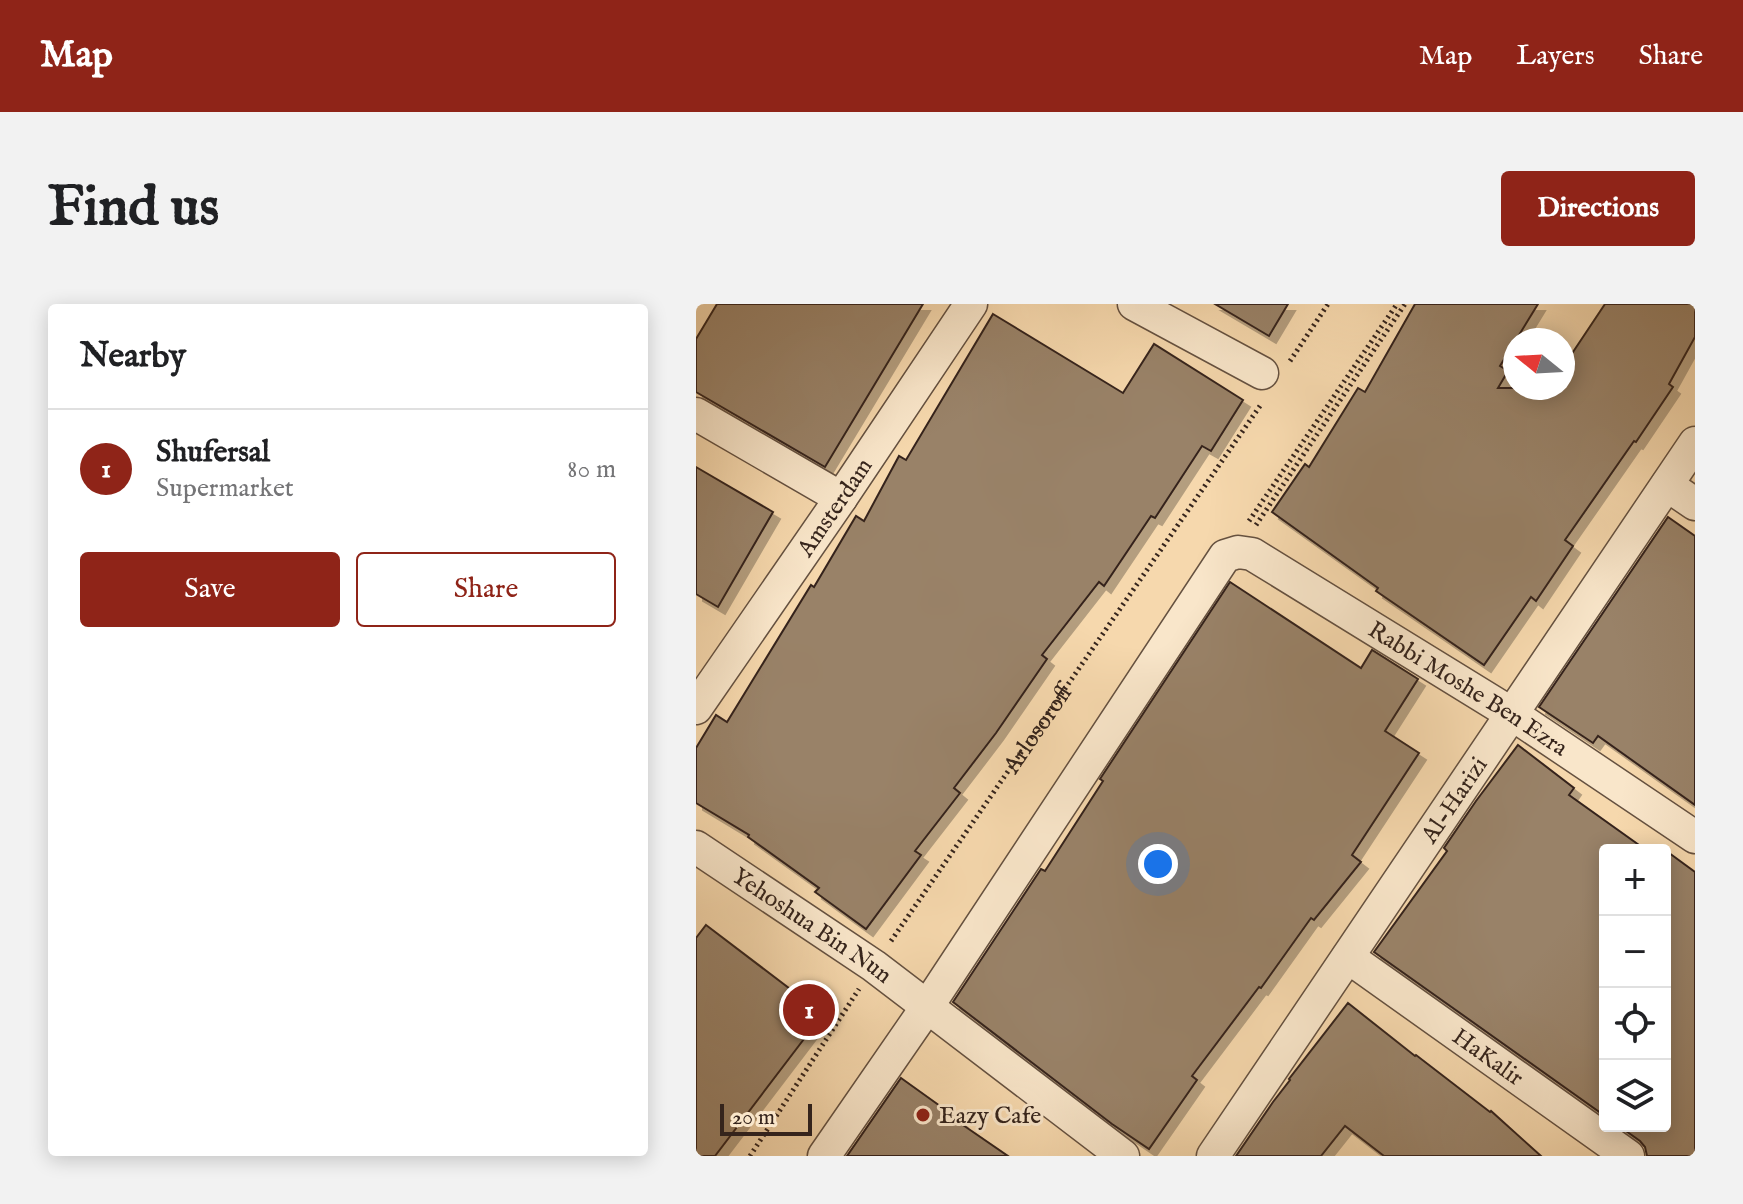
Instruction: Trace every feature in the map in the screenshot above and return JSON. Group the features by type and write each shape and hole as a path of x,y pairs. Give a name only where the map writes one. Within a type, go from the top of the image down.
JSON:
{"street":[{"name":"Amsterdam","path":"696,708 971,304"},
{"path":"1134,304 1272,378"},
{"path":"696,414 841,498"},
{"name":"Al-Harizi","path":"1213,1156 1695,443"},
{"path":"1667,485 1695,504"},
{"path":"824,1156 1231,554"},
{"name":"Rabbi Moshe Ben Ezra","path":"1231,554 1252,554 1512,714 1695,837"},
{"name":"Yehoshua Bin Nun","path":"696,847 874,966 1123,1156"},
{"name":"HaKalir","path":"1348,957 1628,1156"}],"path":[{"name":"Arlosoroff","path":"750,1156 874,966 1272,378 1328,304"},
{"path":"1231,554 1397,304"},
{"path":"1231,554 1405,304"}],"building":[{"path":"717,304 923,304 825,467 696,392 696,339"},
{"path":"1215,304 1288,304 1269,336"},
{"path":"1415,304 1538,304 1523,328 1503,328 1503,361 1500,366 1503,368 1503,380 1498,388 1503,388 1503,400 1575,400 1575,349 1605,304 1695,304 1695,337 1669,384 1673,387 1565,540 1573,546 1536,601 1531,597 1484,665 1376,591 1378,588 1272,512 1305,464 1309,467 1358,388 1365,392"},
{"path":"993,314 1123,393 1154,344 1243,400 1211,451 1202,446 1155,518 1151,516 1104,586 1099,582 1042,655 1047,659 954,788 960,793 915,851 921,855 866,929 815,892 819,888 749,835 696,803 696,748 716,715 727,722 856,516 864,521 899,456 906,460"},
{"path":"696,467 773,512 718,607 696,594"},
{"path":"1668,517 1695,536 1695,805 1598,736 1593,743 1539,707"},
{"path":"1230,582 1361,668 1372,650 1418,679 1385,731 1419,753 1352,855 1361,862 1314,920 1311,918 1192,1076 1197,1080 1149,1149 953,1002 1041,869 1045,871 1103,781 1100,779"},
{"path":"1518,745 1574,788 1569,795 1638,844 1599,844 1599,1112 1374,952 1447,851 1444,848"},
{"path":"1671,854 1695,872 1695,1156 1647,1156 1640,1141 1627,1132 1671,1132"},
{"path":"706,925 823,1014 715,1156 696,1156 696,938"},
{"path":"1348,1003 1491,1111 1541,1156 1384,1156 1345,1126 1321,1156 1236,1156 1289,1079"},
{"path":"901,1078 960,1123 1008,1156 847,1156"}],"place":[{"name":"Shufersal","path":"809,1010"},
{"name":"Eazy Cafe","path":"923,1115"}]}
